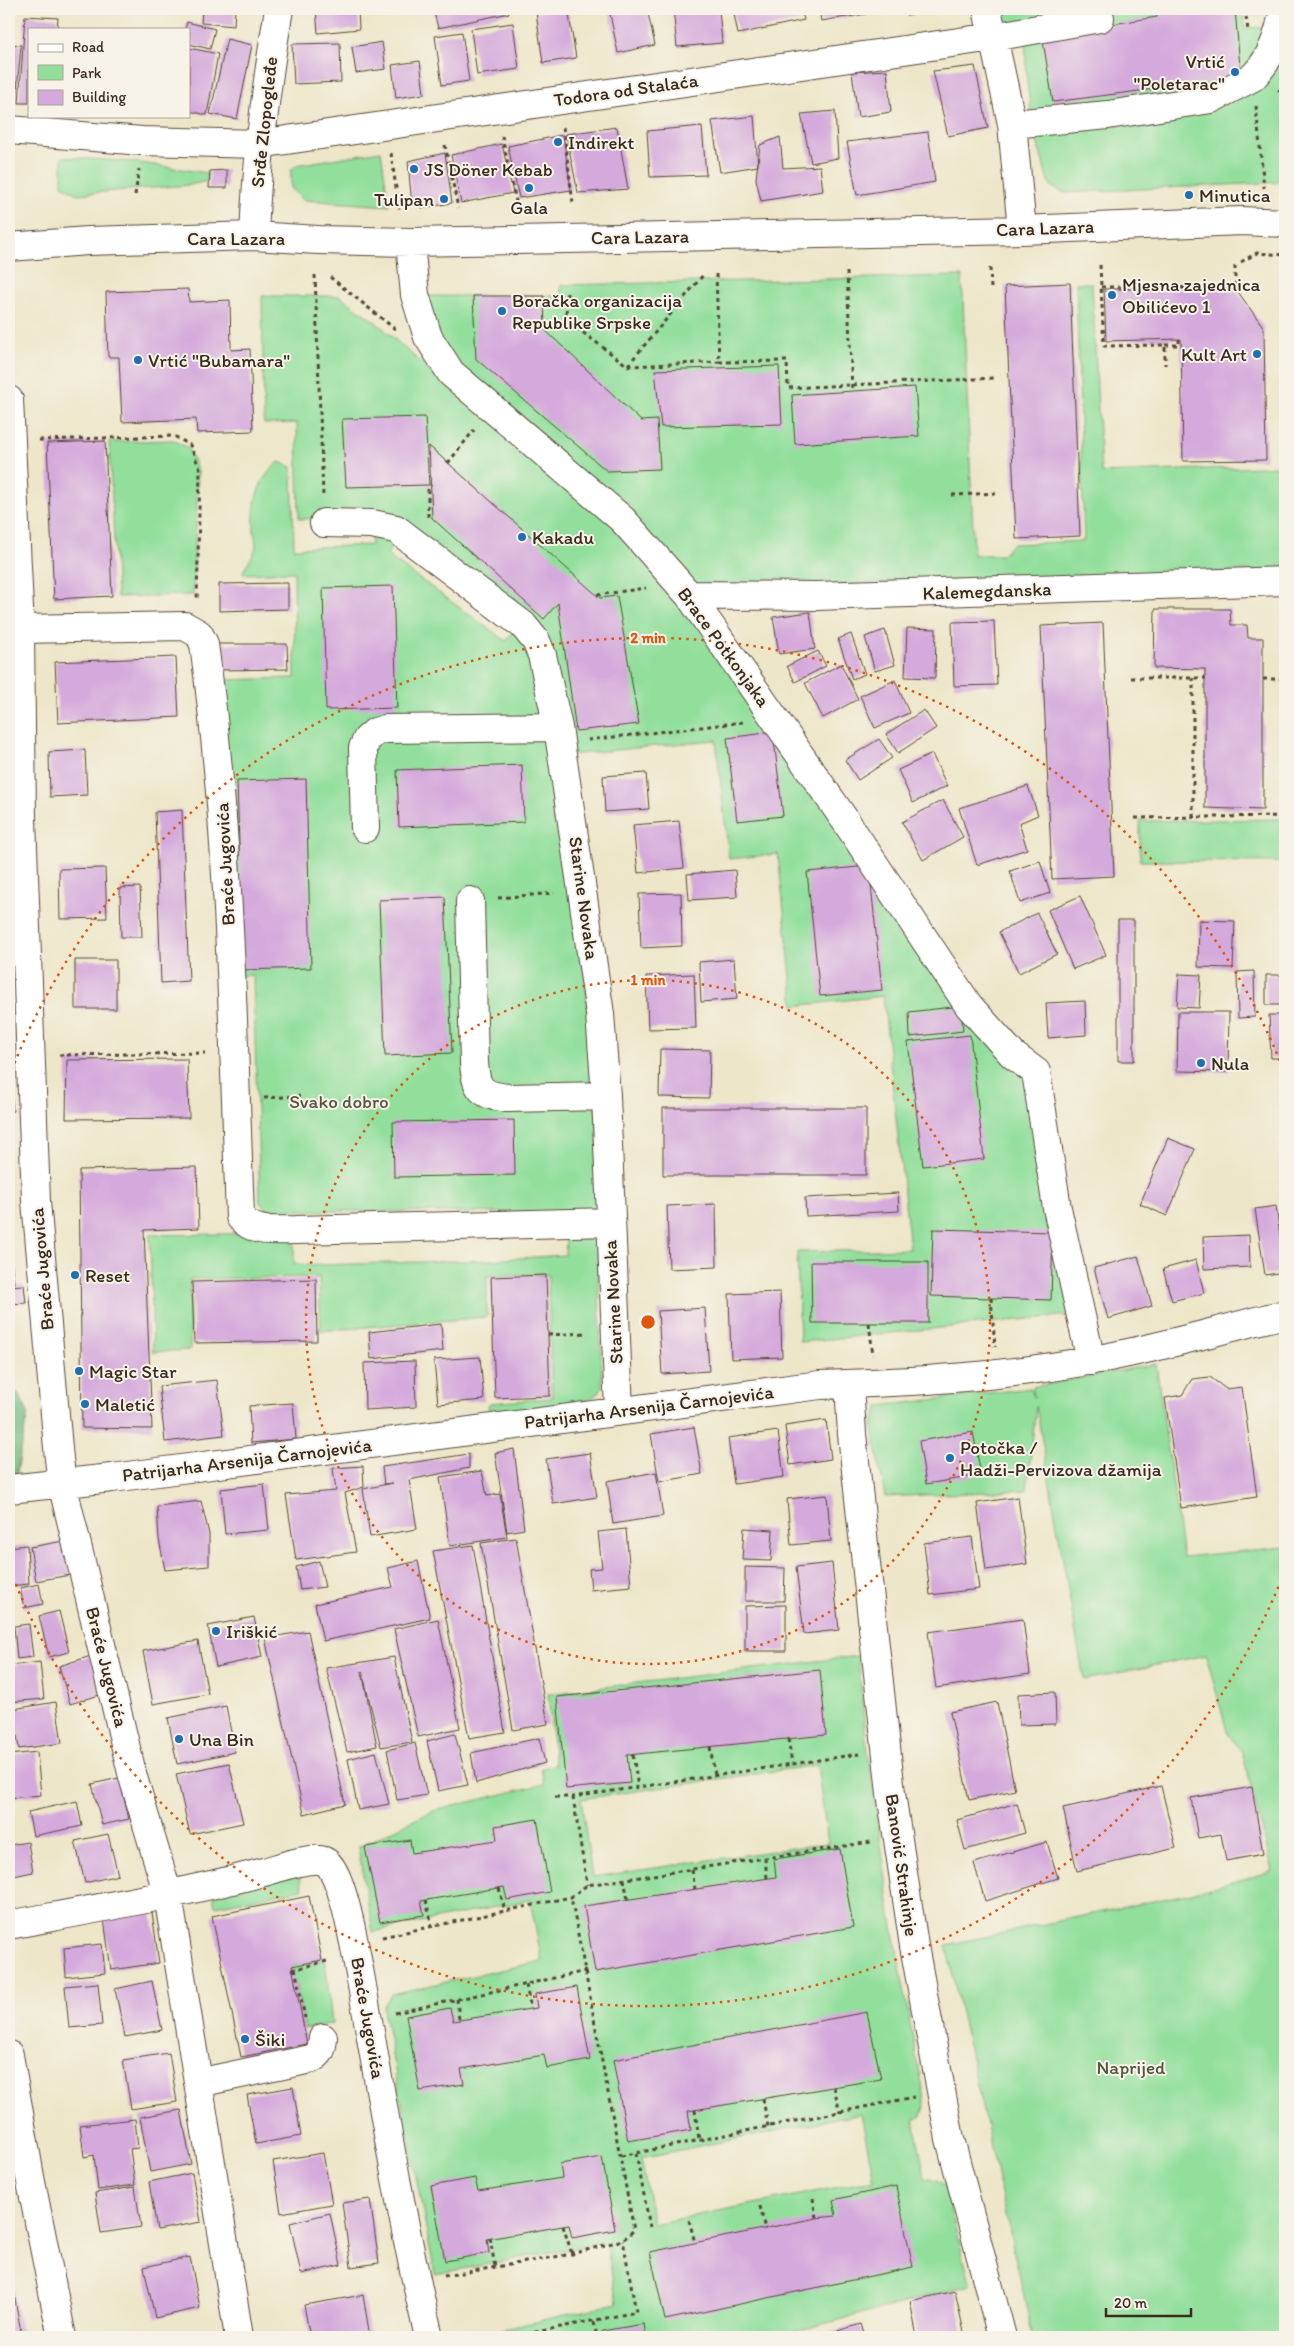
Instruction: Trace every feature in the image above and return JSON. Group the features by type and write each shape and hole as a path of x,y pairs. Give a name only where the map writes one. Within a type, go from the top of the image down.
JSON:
{"street":[{"name":"Srđe Zlopogleđe","path":"254,236 259,144 265,87 279,9"},
{"path":"987,9 1012,124 1022,230"},
{"name":"Todora od Stalaća","path":"259,144 993,37 1100,18 1098,9"},
{"path":"1012,124 1108,115 1211,100 1253,77 1273,50 1284,9"},
{"path":"9,130 106,138 259,144"},
{"name":"Cara Lazara","path":"9,247 88,241 254,236 318,240 410,242 1022,230 1281,220"},
{"name":"Brace Potkonjaka","path":"410,242 415,295 428,337 450,373 623,520 684,589 775,719 969,1006 1013,1055 1036,1072 1057,1208 1091,1361"},
{"name":"Braće Jugovića","path":"9,400 20,629 16,820 31,1056 36,1201 62,1484 134,1777 168,1895 239,2337"},
{"name":"Starine Novaka","path":"324,523 372,524 396,529 523,625 536,641 542,655 559,735 600,1014 606,1096 614,1331 619,1411"},
{"name":"Kalemegdanska","path":"684,589 816,596 1285,581"},
{"path":"20,629 185,626 196,631"},
{"name":"Braće Jugovića","path":"196,631 204,644 215,719 226,865 240,1216 252,1228 296,1230 610,1222"},
{"path":"365,828 363,748 366,739 375,732 385,729 419,728 559,735"},
{"path":"470,901 474,1063 475,1080 481,1091 492,1096 507,1098 606,1096"},
{"name":"Patrijarha Arsenija Čarnojevića","path":"9,1489 62,1484 820,1385 925,1381 1091,1361 1285,1314"},
{"name":"Banović Strahinje","path":"849,1384 852,1434 891,1793 914,1946 950,2139 1002,2337"},
{"name":"Braće Jugovića","path":"9,1925 198,1890 305,1862 324,1861 330,1866 337,1878 354,1943 416,2281 429,2337"},
{"path":"198,2083 318,2056 322,2049 315,2032"},
{"path":"9,2055 30,2177 62,2337"}],"path":[{"path":"1253,77 1264,188"},
{"path":"562,119 573,203"},
{"path":"387,124 400,209"},
{"path":"500,129 517,206"},
{"path":"444,138 458,208"},
{"path":"1241,262 1257,253 1285,255"},
{"path":"1101,287 1235,288 1235,262"},
{"path":"1100,265 1104,346 1180,345 1179,340"},
{"path":"990,268 991,288"},
{"path":"847,272 852,391"},
{"path":"628,366 704,274"},
{"path":"716,274 720,362"},
{"path":"315,275 324,523"},
{"path":"330,277 398,331"},
{"path":"567,293 566,320 628,366 787,361 788,388 995,378"},
{"path":"1165,345 1165,365"},
{"path":"448,463 491,408"},
{"path":"11,441 174,436 190,445 200,469 196,631"},
{"path":"952,495 1000,493"},
{"path":"597,595 684,589"},
{"path":"1131,678 1206,678"},
{"path":"1192,817 1193,678"},
{"path":"1263,679 1285,679"},
{"path":"559,735 775,719"},
{"path":"1135,818 1285,816"},
{"path":"470,901 583,890"},
{"path":"31,1056 234,1052"},
{"path":"236,1099 304,1096"},
{"path":"991,1298 996,1356"},
{"path":"869,1323 873,1359"},
{"path":"548,1335 614,1331"},
{"path":"788,1739 792,1763"},
{"path":"710,1747 715,1775"},
{"path":"555,1797 573,1797 792,1763 863,1754"},
{"path":"633,1755 638,1787"},
{"path":"573,1797 588,1885"},
{"path":"354,1943 571,1897 588,1885 875,1841"},
{"path":"764,1858 767,1878"},
{"path":"692,1870 695,1889"},
{"path":"624,1880 628,1900"},
{"path":"499,1888 505,1911"},
{"path":"416,2281 572,2254 623,2240 634,2230 571,1897"},
{"path":"426,1900 432,1926"},
{"path":"315,2032 293,1969 327,1961"},
{"path":"392,2014 586,1971"},
{"path":"526,1985 531,2009"},
{"path":"457,1999 459,2020"},
{"path":"834,2087 840,2113"},
{"path":"620,2156 917,2096"},
{"path":"762,2099 768,2127"},
{"path":"695,2110 699,2140"},
{"path":"636,2153 650,2228"},
{"path":"813,2198 816,2218"},
{"path":"760,2206 765,2230"},
{"path":"690,2220 695,2243"},
{"path":"563,2226 572,2254"},
{"path":"490,2238 496,2267"},
{"path":"511,2337 594,2322 636,2312 623,2240"},
{"path":"594,2322 597,2337"}],"green space":[{"path":"991,9 1095,9 995,31"},
{"path":"1104,9 1243,9 1245,28 1285,27 1285,182 1065,193 1052,187 1048,181 1033,126 1027,82 1025,36"},
{"path":"381,151 389,206 303,200 291,188 291,170 296,165"},
{"path":"62,158 134,162 207,173 207,181 190,185 77,194 62,185"},
{"path":"962,276 974,555 1001,555 1013,544 1084,541 1076,283 1092,283 1101,473 1285,466 1285,570 692,589 454,370 432,336 429,296 561,296 561,285"},
{"path":"262,296 340,296 377,323 441,381 617,523 681,599 1031,1080 1070,1315 800,1342 797,1252 910,1249 883,996 794,1006 778,854 729,859 716,740 568,755 550,661 370,517 299,519 297,423 264,424"},
{"path":"173,440 188,448 198,471 193,595 117,597 109,442"},
{"name":"Svako dobro","path":"279,462 292,467 294,548 371,545 371,526 400,535 387,554 392,559 506,641 518,625 532,644 577,881 605,1214 267,1210 260,1203 253,975 238,976 221,680 295,678 294,572 243,574 256,548 254,531 255,502 265,477"},
{"path":"1285,819 1285,862 1140,861 1140,821"},
{"path":"294,1233 294,1264 317,1265 488,1260 565,1255 566,1235 597,1236 602,1387 599,1392 585,1403 490,1414 488,1405 490,1403 552,1398 548,1274 487,1276 487,1317 321,1331 319,1277 190,1279 190,1350 153,1352 150,1235"},
{"name":"Naprijed","path":"1156,1364 1183,1557 1285,1547 1285,2335 1280,2337 1033,2337 946,1945 1191,1893 1273,1871 1242,1752 1228,1734 1206,1655 1084,1680 1036,1406 1027,1490 885,1497 872,1423 880,1406 1031,1388 1034,1398 1033,1387"},
{"path":"17,1392 28,1412 16,1478 9,1478 9,1394"},
{"path":"858,1656 865,1731 891,1916 925,2106 922,2116 914,2120 925,2177 937,2180 943,2184 971,2285 775,2337 469,2337 617,2303 606,2242 435,2274 383,2008 391,1994 542,1961 530,1900 373,1932 358,1847 433,1811 544,1784 541,1768 555,1765 548,1694","holes":["817,1765 828,1843 592,1877 581,1799","861,2114 874,2180 653,2224 641,2158"]},
{"path":"299,1874 303,1889 215,1906 213,1895"},
{"path":"325,1960 332,2023 305,2029 292,1966"}],"building":[{"path":"202,9 235,9 234,26 201,23"},
{"path":"316,9 358,9 359,29 318,33"},
{"path":"433,9 508,9 509,13 438,28"},
{"path":"568,9 576,58 543,63 536,12"},
{"path":"635,9 647,9 655,45 618,53 610,14"},
{"path":"673,9 719,9 722,43 677,47"},
{"path":"733,9 801,9 804,20 738,34"},
{"path":"819,9 865,9 866,14 821,21"},
{"path":"906,9 952,9 953,11 906,15"},
{"path":"1156,9 1235,9 1241,78 1053,102 1042,35 1157,17"},
{"path":"25,16 58,18 57,28 28,28 28,103 19,103"},
{"path":"187,22 215,29 210,49 190,44 190,28 185,28"},
{"path":"513,23 519,69 477,75 471,29"},
{"path":"462,32 469,81 442,85 435,36"},
{"path":"227,39 252,45 237,119 210,114"},
{"path":"382,42 386,69 356,73 352,47"},
{"path":"340,43 341,82 294,84 292,44"},
{"path":"9,44 21,45 16,102 9,102"},
{"path":"190,48 218,54 207,115 190,111"},
{"path":"420,61 424,94 396,98 392,65"},
{"path":"975,66 988,128 948,136 933,71"},
{"path":"887,70 891,112 858,117 852,72"},
{"path":"835,111 838,158 811,163 801,114"},
{"path":"754,116 758,166 720,172 712,121"},
{"path":"702,126 706,175 650,177 647,131"},
{"path":"617,127 628,189 578,193 566,134"},
{"path":"928,132 935,182 857,195 847,142"},
{"path":"563,135 571,190 519,198 508,146"},
{"path":"780,137 783,168 820,166 823,191 761,201 756,179 760,145"},
{"path":"502,144 513,193 461,203 451,155"},
{"path":"445,153 452,203 422,208 411,196 408,161"},
{"path":"227,170 227,188 209,188 210,171"},
{"path":"1070,283 1080,536 1016,539 1005,286"},
{"path":"188,289 189,302 230,300 231,350 250,349 253,431 197,433 196,419 122,422 119,357 108,357 106,292"},
{"path":"1104,289 1236,289 1264,328 1266,460 1183,461 1181,339 1106,341"},
{"path":"473,296 544,296 545,330 641,421 657,420 660,469 607,471 476,359"},
{"path":"779,366 782,424 661,427 655,370"},
{"path":"915,387 919,436 795,444 792,395"},
{"path":"425,417 429,485 346,487 342,419"},
{"path":"105,441 112,596 54,599 47,443"},
{"path":"429,446 600,598 617,596 639,724 576,731 558,603 544,619 432,518"},
{"path":"288,583 288,609 219,611 219,584"},
{"path":"393,586 397,708 326,710 323,588"},
{"path":"1155,609 1230,609 1231,625 1247,625 1248,638 1263,638 1263,810 1205,808 1205,669 1154,668"},
{"path":"810,612 815,649 779,654 773,617"},
{"path":"994,621 997,685 954,686 952,622"},
{"path":"1103,623 1114,876 1052,879 1041,626"},
{"path":"907,628 936,629 935,678 905,677"},
{"path":"885,630 895,665 875,671 865,637"},
{"path":"851,634 865,674 852,679 838,639"},
{"path":"218,644 287,644 288,669 219,670"},
{"path":"818,651 826,666 795,682 787,666"},
{"path":"176,657 179,717 58,723 55,662"},
{"path":"841,664 858,699 823,718 805,683"},
{"path":"895,680 909,713 875,728 860,696"},
{"path":"924,710 936,728 898,753 886,734"},
{"path":"773,732 783,816 737,821 727,738"},
{"path":"879,739 892,758 858,780 845,760"},
{"path":"85,750 87,795 50,797 49,752"},
{"path":"932,754 947,786 913,803 898,770"},
{"path":"522,765 524,822 399,827 397,770"},
{"path":"646,773 649,809 605,812 603,776"},
{"path":"306,779 311,968 243,970 237,781"},
{"path":"1028,786 1038,815 1019,823 1027,849 977,865 959,808"},
{"path":"943,800 963,837 923,860 902,822"},
{"path":"182,810 189,981 161,983 155,812"},
{"path":"679,821 684,868 638,873 633,825"},
{"path":"1040,861 1050,893 1020,903 1010,871"},
{"path":"869,866 882,990 820,996 807,872"},
{"path":"105,868 107,918 60,919 59,869"},
{"path":"735,870 737,897 689,900 687,874"},
{"path":"140,887 142,937 121,937 120,888"},
{"path":"681,893 682,946 641,948 639,894"},
{"path":"1080,896 1106,955 1073,969 1048,910"},
{"path":"445,897 452,1053 385,1056 379,900"},
{"path":"1037,913 1057,954 1019,973 999,932"},
{"path":"1118,920 1134,920 1134,1061 1118,1061"},
{"path":"1199,920 1235,921 1233,968 1198,967"},
{"path":"734,959 737,999 701,1002 699,962"},
{"path":"75,960 116,960 116,1009 75,1009"},
{"path":"1254,971 1255,1017 1238,1018 1237,972"},
{"path":"694,974 696,1028 648,1029 646,976"},
{"path":"1179,974 1201,975 1199,1008 1177,1007"},
{"path":"1266,975 1285,975 1285,1005 1266,1005"},
{"path":"1085,1001 1086,1035 1048,1038 1046,1003"},
{"path":"961,1006 963,1031 910,1037 909,1012"},
{"path":"1178,1012 1229,1012 1228,1072 1177,1071"},
{"path":"1269,1015 1285,1015 1285,1058 1271,1058"},
{"path":"970,1035 984,1159 923,1166 908,1042"},
{"path":"660,1049 710,1050 709,1098 659,1097"},
{"path":"187,1059 189,1118 66,1119 67,1060"},
{"path":"9,1074 13,1111 9,1112"},
{"path":"663,1108 866,1108 866,1175 663,1175"},
{"path":"514,1120 515,1175 394,1177 393,1122"},
{"path":"1285,1125 1285,1138 1281,1137"},
{"path":"1168,1138 1195,1149 1167,1216 1140,1204"},
{"path":"197,1167 199,1228 144,1230 152,1429 82,1428 79,1170"},
{"path":"898,1193 899,1211 806,1216 805,1198"},
{"path":"716,1204 717,1267 669,1269 667,1206"},
{"path":"1276,1206 1285,1272 1265,1275 1255,1209"},
{"path":"933,1229 1053,1232 1051,1300 931,1296"},
{"path":"1249,1235 1250,1267 1204,1269 1203,1237"},
{"path":"9,1247 14,1283 9,1284"},
{"path":"1138,1256 1152,1306 1108,1319 1094,1268"},
{"path":"1196,1260 1204,1293 1172,1301 1163,1269"},
{"path":"811,1262 928,1262 928,1323 812,1323"},
{"path":"546,1275 550,1396 495,1398 491,1277"},
{"path":"316,1279 317,1341 194,1343 192,1282"},
{"path":"24,1285 26,1303 9,1304 9,1286"},
{"path":"780,1292 782,1357 731,1359 729,1294"},
{"path":"705,1308 709,1371 662,1374 658,1311"},
{"path":"441,1324 443,1351 371,1359 369,1332"},
{"path":"480,1357 484,1400 438,1404 434,1360"},
{"path":"415,1361 416,1407 365,1410 364,1363"},
{"path":"1210,1377 1226,1389 1242,1387 1257,1497 1181,1508 1165,1398 1182,1395 1192,1379"},
{"path":"217,1380 224,1435 165,1442 159,1386"},
{"path":"293,1403 296,1439 251,1443 249,1406"},
{"path":"826,1420 831,1459 790,1465 785,1426"},
{"path":"694,1427 702,1474 659,1482 651,1434"},
{"path":"778,1431 784,1477 734,1484 728,1438"},
{"name":"Potočka / Hadži-Pervizova džamija","path":"973,1432 981,1475 926,1484 919,1441"},
{"path":"514,1449 524,1529 507,1532 495,1453"},
{"path":"590,1453 597,1497 553,1504 546,1459"},
{"path":"469,1454 469,1468 409,1480 417,1529 370,1537 363,1489 393,1483 384,1484 382,1467"},
{"path":"363,1466 364,1487 345,1493 356,1552 296,1560 286,1495 336,1491 333,1468"},
{"path":"482,1471 487,1496 500,1494 507,1537 450,1546 440,1477"},
{"path":"656,1472 663,1516 613,1524 607,1481"},
{"path":"264,1484 269,1530 225,1534 221,1489"},
{"path":"827,1495 831,1541 791,1545 787,1499"},
{"path":"1018,1497 1027,1564 986,1570 977,1503"},
{"path":"201,1501 209,1534 209,1566 165,1570 159,1539 157,1506"},
{"path":"744,1528 773,1530 771,1561 742,1560"},
{"path":"626,1529 631,1586 591,1590 589,1569 602,1568 598,1532"},
{"path":"972,1537 979,1589 930,1595 924,1543"},
{"path":"516,1538 548,1724 513,1730 481,1543"},
{"path":"64,1541 70,1575 36,1581 30,1547"},
{"path":"27,1545 29,1584 9,1586 9,1547"},
{"path":"473,1545 505,1732 469,1738 433,1551"},
{"path":"319,1561 325,1587 300,1590 296,1567"},
{"path":"418,1561 430,1618 323,1641 315,1604 393,1587 388,1568"},
{"path":"832,1563 839,1630 804,1634 796,1567"},
{"path":"745,1567 785,1568 784,1601 745,1601"},
{"path":"39,1584 43,1604 24,1608 20,1588"},
{"path":"786,1605 786,1651 745,1651 745,1606"},
{"path":"59,1611 69,1652 49,1657 39,1616"},
{"path":"254,1617 262,1657 216,1667 208,1626"},
{"path":"438,1619 460,1728 418,1737 394,1629"},
{"path":"1023,1619 1030,1674 936,1688 928,1632"},
{"path":"29,1624 33,1657 17,1659 14,1626"},
{"path":"308,1631 345,1804 304,1814 265,1638"},
{"path":"198,1641 208,1694 153,1704 143,1651"},
{"path":"91,1656 103,1694 70,1704 59,1666"},
{"path":"394,1657 412,1742 381,1747 362,1671 377,1746 347,1752 326,1668"},
{"path":"40,1662 44,1699 9,1702 9,1666"},
{"path":"820,1670 826,1735 627,1755 630,1783 566,1789 557,1697"},
{"path":"1055,1692 1056,1724 1019,1725 1018,1694"},
{"path":"56,1702 62,1743 19,1749 13,1709"},
{"path":"997,1702 1015,1790 969,1800 950,1712"},
{"path":"226,1706 235,1752 177,1764 168,1718"},
{"path":"455,1734 468,1785 438,1791 427,1741"},
{"path":"539,1738 545,1763 476,1783 471,1753"},
{"path":"415,1743 427,1795 397,1800 387,1750"},
{"path":"37,1752 41,1795 9,1798 9,1755"},
{"path":"376,1752 389,1804 358,1810 348,1759"},
{"path":"229,1763 243,1823 190,1834 176,1774"},
{"path":"119,1778 129,1819 102,1825 92,1784"},
{"path":"1161,1786 1176,1848 1077,1871 1063,1808"},
{"path":"1252,1787 1263,1854 1226,1861 1221,1834 1198,1838 1191,1798"},
{"path":"77,1801 82,1826 33,1836 28,1812"},
{"path":"1017,1803 1025,1833 965,1850 957,1820"},
{"path":"537,1819 550,1892 507,1900 504,1887 421,1901 424,1915 380,1922 365,1847 410,1840 412,1853 497,1840 495,1826"},
{"path":"108,1834 118,1875 85,1883 75,1841"},
{"path":"28,1842 33,1872 9,1877 9,1845"},
{"path":"1047,1842 1058,1878 985,1901 974,1863"},
{"path":"840,1849 853,1927 595,1972 584,1906 776,1877 774,1859"},
{"path":"309,1896 322,1960 292,1966 307,2044 241,2057 212,1916"},
{"path":"152,1912 159,1963 111,1970 104,1919"},
{"path":"102,1944 105,1973 66,1977 64,1948"},
{"path":"152,1981 162,2030 125,2037 115,1989"},
{"path":"98,1983 102,2025 69,2028 65,1986"},
{"path":"577,1987 590,2060 547,2068 544,2055 461,2069 464,2084 420,2091 406,2016 450,2008 453,2021 537,2008 535,1994"},
{"path":"867,2012 881,2079 688,2111 691,2130 628,2141 613,2060"},
{"path":"169,2053 177,2102 131,2109 123,2060"},
{"path":"293,2087 301,2136 256,2144 247,2095"},
{"path":"181,2110 191,2164 150,2172 140,2117"},
{"path":"135,2119 138,2148 130,2149 135,2185 98,2190 94,2155 84,2157 80,2125"},
{"path":"323,2153 332,2204 281,2213 273,2161"},
{"path":"602,2157 615,2230 572,2238 569,2225 487,2239 489,2253 445,2261 431,2186 475,2178 478,2191 562,2178 560,2164"},
{"path":"192,2173 201,2222 157,2230 149,2182"},
{"path":"896,2186 913,2267 665,2320 650,2252 816,2218 836,2216 833,2200"},
{"path":"135,2187 141,2227 101,2233 95,2193"},
{"path":"370,2199 379,2263 351,2267 342,2203"},
{"path":"330,2213 341,2265 301,2274 290,2223"},
{"path":"190,2257 200,2308 155,2318 144,2267"},
{"path":"10,2272 22,2337 9,2337"},
{"path":"955,2291 965,2337 917,2337 910,2301"},
{"path":"363,2295 370,2337 310,2337 304,2305"},
{"path":"644,2324 646,2337 602,2337 602,2331"},
{"path":"861,2324 865,2337 816,2337"}],"place":[{"name":"Vrtić \"Poletarac\"","path":"1235,72"},
{"name":"Indirekt","path":"558,142"},
{"name":"JS Döner Kebab","path":"414,169"},
{"name":"Gala","path":"529,188"},
{"name":"Minutica","path":"1189,195"},
{"name":"Tulipan","path":"444,199"},
{"name":"Mjesna zajednica Obilićevo 1","path":"1112,295"},
{"name":"Boračka organizacija Republike Srpske","path":"502,311"},
{"name":"Kult Art","path":"1257,354"},
{"name":"Vrtić \"Bubamara\"","path":"138,360"},
{"name":"Kakadu","path":"522,537"},
{"name":"Nula","path":"1201,1063"},
{"name":"Reset","path":"75,1275"},
{"name":"Magic Star","path":"79,1371"},
{"name":"Maletić","path":"85,1404"},
{"name":"Potočka / Hadži-Pervizova džamija","path":"950,1458"},
{"name":"Iriškić","path":"216,1631"},
{"name":"Una Bin","path":"179,1739"},
{"name":"Šiki","path":"245,2039"}]}
